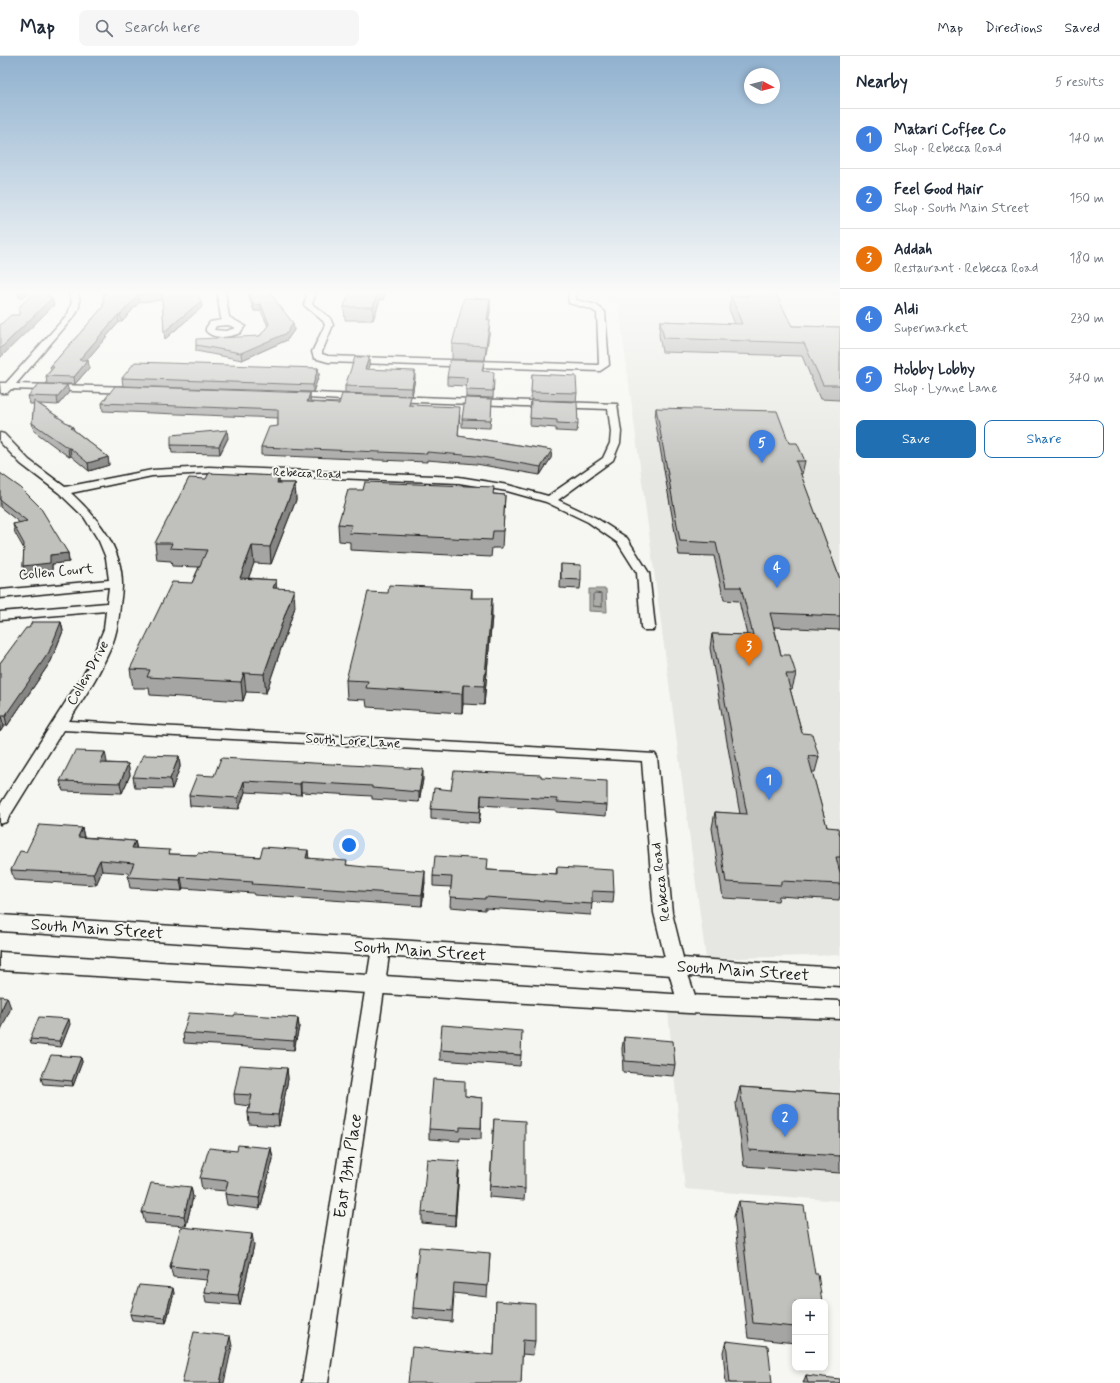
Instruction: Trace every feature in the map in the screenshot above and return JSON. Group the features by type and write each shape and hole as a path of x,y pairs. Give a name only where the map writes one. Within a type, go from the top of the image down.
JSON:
{"street":[{"path":"0,396 4,386 34,354"},
{"path":"317,354 317,356 335,359 600,368 604,365 603,354"},
{"path":"4,386 144,391"},
{"path":"279,395 613,406 616,432 615,443 608,460 550,500"},
{"name":"Collen Drive","path":"0,818 7,795 58,725 94,667 106,643 111,629 116,583 112,558 105,541 88,515 63,491 25,462 2,441"},
{"name":"Rebecca Road","path":"63,491 152,473 209,470 460,480 508,488 550,500 592,520 623,541 643,573 648,627"},
{"name":"Collen Court","path":"0,594 116,583"},
{"path":"0,616 113,606"},
{"name":"South Lore Lane","path":"58,725 649,757"},
{"name":"Rebecca Road","path":"649,757 663,913 676,966 688,1004"},
{"name":"South Main Street","path":"0,923 840,977"},
{"name":"East 13th Place","path":"315,1383 381,948"},
{"path":"0,961 688,1004 840,1010"}],"shaded area":[{"path":"625,354 840,354 840,955 706,959"},
{"path":"668,1010 840,1019 840,1201 685,1189"}],"water":[{"path":"589,589 606,589 607,612 589,611"}],"building":[{"path":"62,354 84,354 79,360 88,360 74,377 46,376 54,367 50,367"},
{"path":"809,354 840,354 840,385 823,385"},
{"path":"355,357 369,357 365,369 415,371 412,388 345,386"},
{"path":"450,360 484,361 482,371 494,372 493,391 466,390 467,378 447,377"},
{"path":"135,362 318,368 313,385 122,378"},
{"path":"532,374 576,376 577,393 531,392"},
{"path":"39,384 67,385 57,397 28,396"},
{"path":"115,386 310,393 307,402 339,404 342,394 411,396 409,405 460,407 458,436 552,450 541,467 476,456 427,452 427,454 261,447 269,427 278,426 278,410 102,403"},
{"path":"465,398 492,399 491,420 462,419"},
{"path":"531,400 577,402 578,424 557,423 557,420 530,418"},
{"path":"34,401 73,427 71,428 108,457 88,463 70,448 32,423"},
{"path":"656,408 777,411 789,443 797,443 805,461 796,461 840,579 840,616 770,613 781,655 790,655 796,674 786,674 802,733 812,734 819,757 808,756 827,827 838,828 840,836 840,857 836,857 840,873 840,884 781,881 781,885 726,882 715,812 747,814 712,634 753,635 741,587 726,587 716,543 680,541"},
{"path":"227,430 219,446 171,445 171,435"},
{"path":"0,473 21,488 40,507 68,553 50,555 50,563 23,566 24,544 13,524 27,521 0,500"},
{"path":"209,473 279,476 277,483 295,483 270,547 252,546 240,578 276,580 273,588 294,589 264,674 244,673 241,682 147,677 150,670 130,669 172,582 192,583 207,550 170,548 172,543 155,543 189,478 206,479"},
{"path":"365,482 494,487 493,494 505,495 503,531 493,531 492,540 349,533 352,525 338,524 348,490 363,490"},
{"path":"561,564 581,565 581,580 561,579"},
{"path":"389,585 472,589 471,598 492,598 484,686 463,685 462,694 366,688 368,681 346,680 368,592 388,593"},
{"path":"32,622 61,622 49,652 5,716 1,716 0,718 0,663 26,628 29,628"},
{"path":"75,751 105,752 100,763 128,764 120,783 60,781"},
{"path":"143,755 179,756 170,779 133,777"},
{"path":"221,758 423,769 419,792 372,788 372,786 301,782 300,784 244,781 238,798 189,795 197,775 214,776"},
{"path":"454,771 541,775 541,777 607,781 607,805 557,802 557,799 481,795 480,812 431,809 434,788 451,790"},
{"path":"39,825 82,828 78,837 135,841 132,848 170,850 169,854 197,855 198,853 260,857 263,847 308,850 306,858 347,861 346,865 425,871 422,895 252,884 253,882 181,877 180,880 128,877 134,863 100,860 93,874 11,870 20,851 26,852"},
{"path":"435,856 488,859 487,870 557,874 557,867 613,870 614,892 592,891 592,904 485,897 485,899 450,897 452,877 433,876"},
{"path":"0,996 7,997 0,1013"},
{"path":"189,1013 298,1018 294,1041 183,1033"},
{"path":"39,1017 69,1019 59,1041 30,1039"},
{"path":"442,1025 522,1031 521,1055 440,1050"},
{"path":"624,1037 673,1041 675,1065 625,1061"},
{"path":"51,1055 81,1057 72,1081 41,1078"},
{"path":"240,1065 287,1068 278,1115 248,1113 252,1095 234,1094"},
{"path":"433,1079 465,1081 465,1096 482,1098 481,1128 460,1127 460,1131 429,1129"},
{"path":"740,1087 840,1094 840,1156 749,1150"},
{"path":"494,1119 525,1121 525,1189 490,1186"},
{"path":"238,1145 271,1148 259,1198 225,1194 228,1181 200,1178 209,1148 237,1151"},
{"path":"427,1159 459,1161 455,1215 422,1212"},
{"path":"151,1183 191,1187 184,1216 142,1212"},
{"path":"739,1201 804,1206 815,1274 818,1274 822,1299 792,1299 792,1327 753,1323"},
{"path":"181,1227 252,1234 238,1295 204,1292 209,1270 170,1266"},
{"path":"419,1247 490,1253 488,1286 454,1283 452,1311 413,1308"},
{"path":"139,1285 173,1288 165,1318 130,1314"},
{"path":"496,1301 535,1304 535,1341 523,1340 521,1383 408,1383 412,1347 494,1355"},
{"path":"194,1332 230,1336 220,1383 182,1383"},
{"path":"726,1341 768,1346 772,1383 730,1383"},
{"path":"806,1375 840,1379 840,1383 808,1383"}],"place":[{"name":"Hobby Lobby","path":"762,463"},
{"name":"Aldi","path":"777,588"},
{"name":"Addah","path":"749,666"},
{"name":"Matari Coffee Co","path":"769,800"},
{"name":"Feel Good Hair","path":"785,1137"}]}
